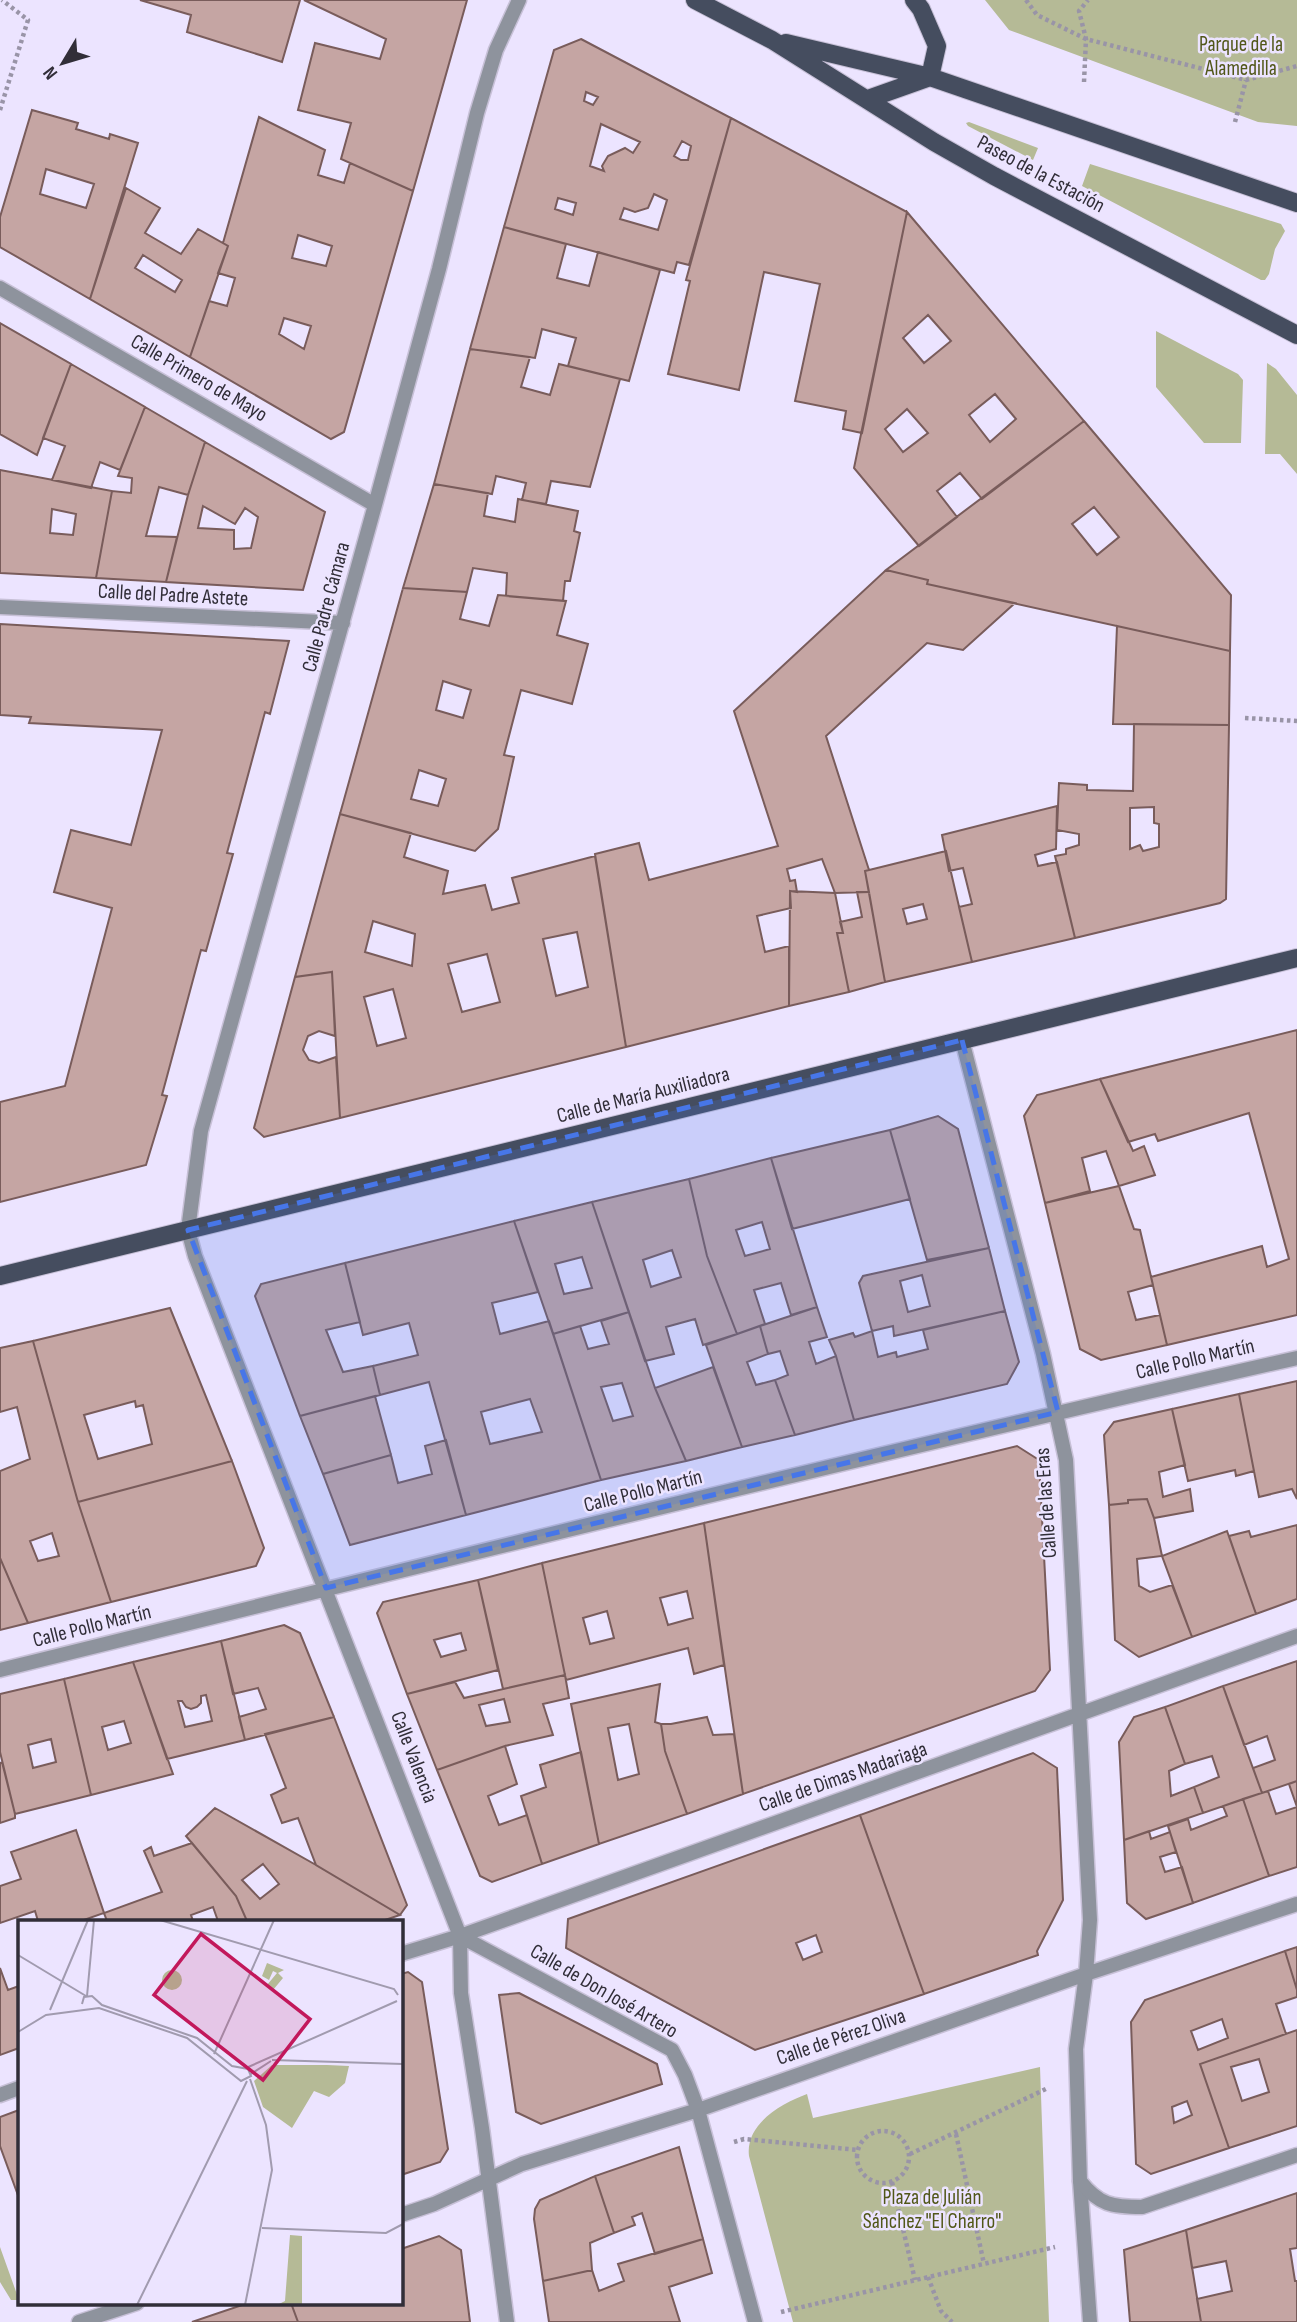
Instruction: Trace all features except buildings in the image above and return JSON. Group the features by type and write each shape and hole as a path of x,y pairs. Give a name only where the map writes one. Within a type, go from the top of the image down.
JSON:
{"main road":[{"name":"Paseo de la Estación","path":"695,0 772,40 934,142 994,176 1297,335"},
{"path":"868,99 930,77 937,46 921,9 914,0"},
{"name":"Paseo de la Estación","path":"772,40 930,77 1297,203"},
{"name":"Calle de María Auxiliadora","path":"0,1276 1297,958"}],"street":[{"name":"Calle Padre Cámara","path":"188,1230 201,1131 343,623 439,269 477,114 496,50 519,0"},
{"name":"Calle Primero de Mayo","path":"0,288 375,505"},
{"name":"Calle del Padre Astete","path":"0,607 343,623"},
{"name":"Calle de las Eras","path":"962,1040 1058,1412 1066,1460 1090,1920 1086,1974"},
{"name":"Calle Valencia","path":"188,1230 195,1256 460,1936 461,1993 482,2128 507,2322"},
{"name":"Calle Pollo Martín","path":"0,1670 326,1588 1297,1357"},
{"name":"Calle de Dimas Madariaga","path":"402,1954 460,1936 1297,1636"},
{"name":"Calle de Pérez Oliva","path":"402,2215 434,2204 522,2164 698,2110 1086,1974 1297,1904"},
{"name":"Calle de Don José Artero","path":"460,1936 672,2050 685,2074 698,2110"},
{"path":"1086,1974 1076,2049 1080,2181 1090,2322"},
{"path":"0,2095 18,2088"},
{"path":"698,2110 755,2322"},
{"path":"1080,2181 1093,2198 1126,2207 1142,2207 1297,2155"},
{"path":"79,2322 134,2304"}],"path":[{"path":"0,110 28,20 2,0"},
{"path":"1026,0 1037,15 1086,39 1246,80 1297,66"},
{"path":"1084,82 1086,39 1079,11 1088,0"},
{"path":"1235,122 1246,80"},
{"path":"1245,718 1297,721"},
{"path":"909,2154 1049,2088"},
{"path":"885,2130 902,2138 909,2154 905,2171 891,2182 876,2182 868,2178 859,2166 858,2150 868,2135 885,2130"},
{"path":"956,2134 984,2264"},
{"path":"734,2142 744,2138 858,2150"},
{"path":"891,2182 915,2280"},
{"path":"776,2313 1085,2240"},
{"path":"928,2277 942,2311 951,2322"}],"highlighted area":[{"path":"962,1040 1058,1412 326,1588 188,1230"}],"green space":[{"name":"Parque de la Alamedilla","path":"985,0 1297,0 1297,126 1258,122 1009,30"},
{"path":"966,123 1038,148 1033,160 968,126"},
{"path":"1090,164 1281,224 1285,231 1275,249 1269,274 1265,280 1261,280 1082,186"},
{"path":"1156,331 1238,374 1243,380 1241,443 1204,443 1156,387"},
{"path":"1267,363 1276,369 1297,395 1297,474 1280,454 1265,454"},
{"name":"Plaza de Julián Sánchez \"El Charro\"","path":"1040,2067 1049,2322 793,2322 749,2156 753,2134 767,2116 807,2094 813,2118"},
{"path":"0,2247 18,2300 11,2300 0,2282"}]}
